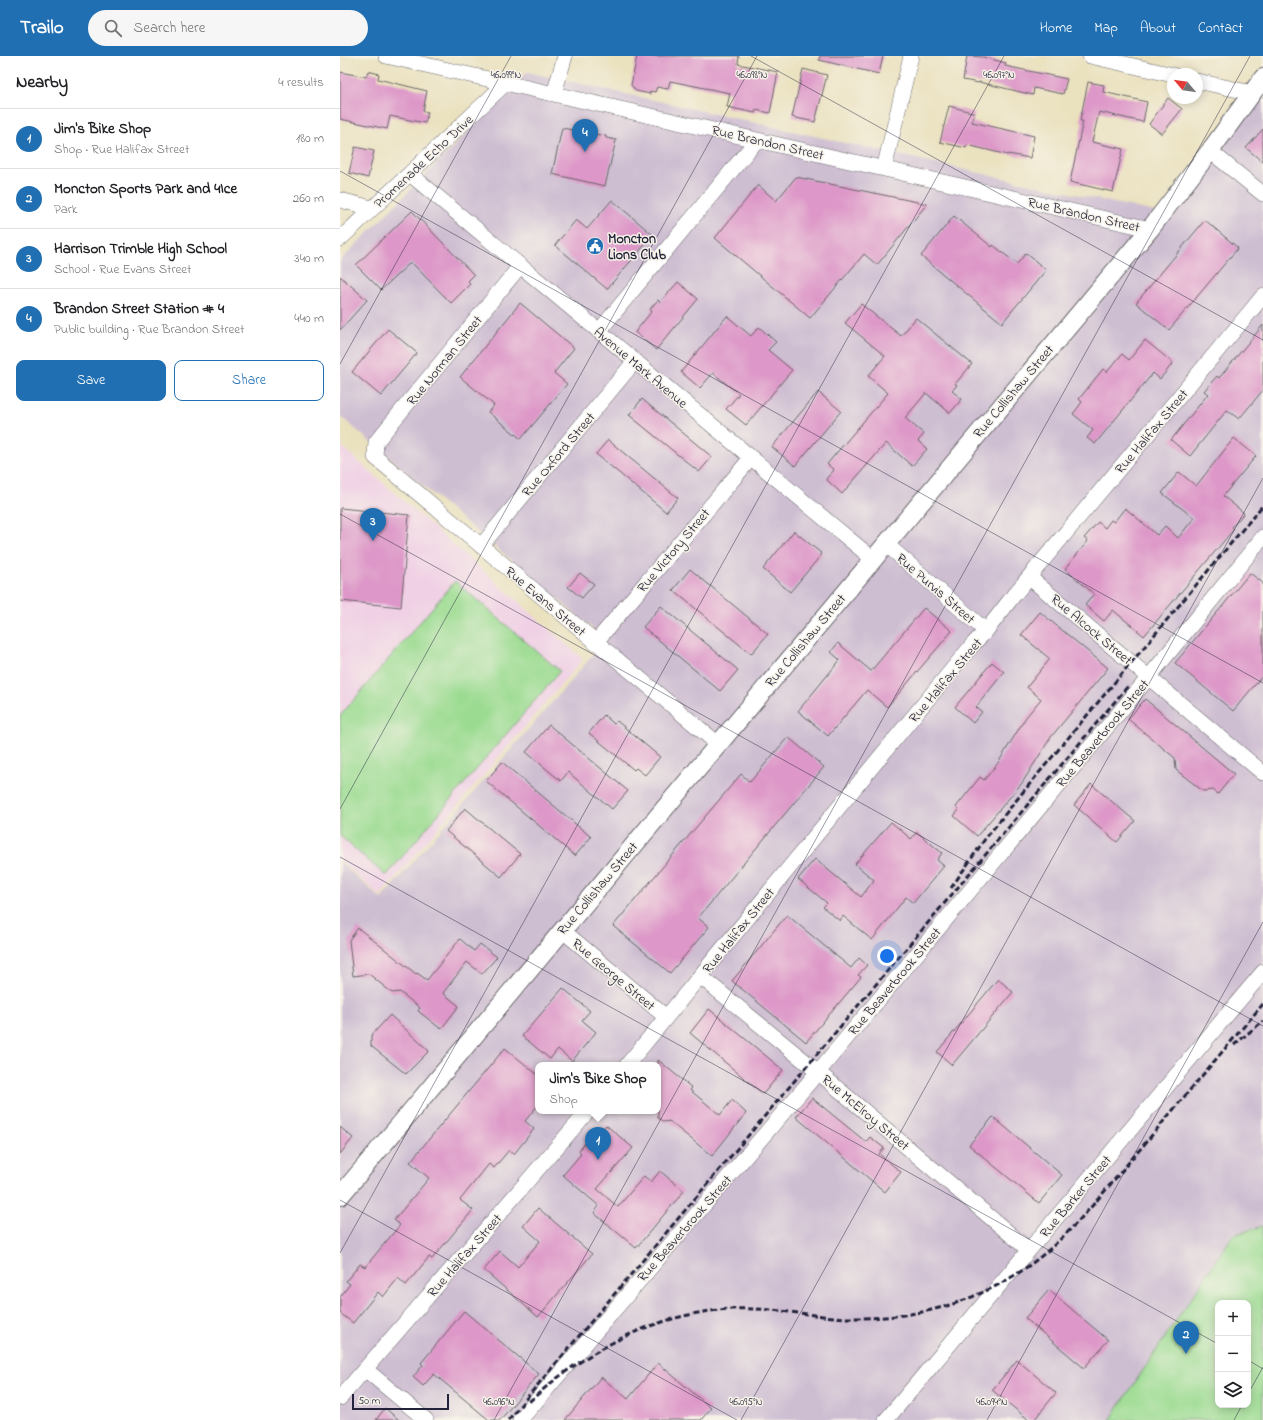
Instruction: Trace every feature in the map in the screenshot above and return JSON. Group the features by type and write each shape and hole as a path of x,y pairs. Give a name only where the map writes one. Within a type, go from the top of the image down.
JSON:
{"street":[{"name":"Rue Brandon Street","path":"386,56 1150,228"},
{"path":"554,94 565,56"},
{"path":"884,168 911,56"},
{"path":"1090,56 1167,74"},
{"name":"Rue Collishaw Street","path":"343,1188 562,930 1150,228 1210,151 1263,78"},
{"path":"1203,82 1252,93"},
{"name":"Promenade Echo Drive","path":"340,239 506,83"},
{"path":"599,331 757,140"},
{"path":"1210,151 1263,194"},
{"name":"Avenue Mark Avenue","path":"410,174 873,559"},
{"path":"340,200 372,208"},
{"name":"Rue Norman Street","path":"375,457 376,442 520,266"},
{"name":"Rue Halifax Street","path":"629,1062 973,644 986,632 1263,296"},
{"name":"Rue Oxford Street","path":"481,546 635,362"},
{"name":"Rue Evans Street","path":"375,457 595,643 718,744"},
{"name":"Rue Victory Street","path":"595,643 751,458"},
{"name":"Rue Beaverbrook Street","path":"520,1420 818,1072 1149,677 1263,537"},
{"name":"Rue Purvis Street","path":"886,544 986,632"},
{"name":"Rue Alcock Street","path":"1030,578 1263,773"},
{"name":"Rue George Street","path":"562,930 666,1017"},
{"name":"Rue Barker Street","path":"886,1420 1263,972"},
{"name":"Rue McElroy Street","path":"700,976 818,1072 1030,1250"},
{"name":"Rue Halifax Street","path":"340,1398 585,1114"},
{"path":"365,1369 426,1420"}],"shaded area":[{"path":"527,72 1173,216 1263,92 1263,1226 1233,1235 1110,1420 340,1420 340,862 381,899 606,640 340,416 340,261"},
{"path":"340,445 583,659 380,896 340,860"}],"green space":[{"path":"455,581 560,671 386,876 340,836 340,716"},
{"path":"1263,1226 1263,1420 1110,1420 1233,1235"}],"building":[{"path":"637,56 739,56 738,64 778,72 770,113 756,110 755,113 727,107 730,93 670,81 668,89 657,87 655,92 650,91 650,94 636,91 631,85"},
{"path":"820,56 883,56 879,74 819,60"},
{"path":"967,56 983,57 1006,63 1005,66 1067,79 1063,94 1034,88 1033,95 979,82 963,80"},
{"path":"803,69 827,75 815,122 792,117"},
{"path":"368,71 379,74 378,79 427,91 423,111 428,112 425,123 390,116 387,129 340,119 340,72 366,77"},
{"path":"1088,82 1104,85 1103,92 1147,102 1143,122 1099,112 1092,142 1123,149 1113,192 1070,182 1083,121 1080,121"},
{"path":"1167,99 1167,104 1176,104 1182,109 1162,134 1149,124"},
{"path":"949,106 975,113 972,122 1034,136 1030,158 1008,155 967,145 966,148 940,142"},
{"path":"562,128 606,136 606,138 616,140 605,186 552,174"},
{"path":"1263,129 1263,162 1246,148"},
{"path":"355,147 374,151 368,178 349,173"},
{"path":"796,177 927,204 877,265 864,254 810,318 715,238 758,185 776,201"},
{"path":"612,200 653,235 607,289 555,245 576,220 587,229"},
{"path":"412,211 474,275 468,281 470,284 451,303 411,262 381,290 356,265"},
{"path":"954,216 992,247 993,245 1017,264 1026,253 1046,270 1002,323 921,256"},
{"path":"1205,220 1238,248 1169,330 1136,303"},
{"path":"340,276 367,300 340,330"},
{"path":"678,282 698,299 656,350 635,332 652,311 650,309 658,300 660,302"},
{"path":"520,303 574,348 554,373 567,384 521,439 488,412 494,405 460,377"},
{"path":"861,304 901,336 916,318 972,364 955,384 957,385 952,391 962,399 950,413 926,393 905,418 924,434 918,441 927,449 912,466 886,443 842,494 826,479 834,470 827,464 888,393 868,376 885,356 845,323"},
{"path":"727,316 751,336 759,327 776,342 768,350 792,370 746,425 726,409 739,394 713,373 700,388 681,372"},
{"path":"1263,325 1263,390 1239,419 1227,410 1190,456 1171,440 1208,394 1204,391 1217,376 1219,378"},
{"path":"388,329 417,353 381,396 352,372"},
{"path":"1145,340 1173,363 1160,379 1153,373 1095,444 1087,438 1093,430 1073,414 1082,402 1079,399 1103,369 1107,372 1122,354 1129,360"},
{"path":"818,392 841,411 795,466 772,447"},
{"path":"642,399 712,457 699,472 629,415"},
{"path":"1234,438 1256,456 1223,496 1244,513 1232,527 1234,529 1144,636 1113,610 1104,621 1085,605 1094,594 1065,569 1088,541 1084,538 1098,522 1105,528 1111,520 1114,522 1125,508 1157,535 1165,526 1178,538 1194,518 1162,493 1179,472 1196,486"},
{"path":"608,440 678,498 666,512 596,454"},
{"path":"340,508 409,515 401,607 340,601"},
{"path":"794,531 822,554 790,592 763,569"},
{"path":"690,569 768,634 751,654 673,590"},
{"path":"580,573 594,584 582,598 568,587"},
{"path":"1250,573 1263,583 1263,675 1233,711 1175,663"},
{"path":"661,606 738,670 720,691 643,627"},
{"path":"924,608 952,631 887,707 867,690 828,736 798,711 840,660 831,652 838,643 871,671"},
{"path":"1040,612 1108,668 1051,737 1022,783 977,836 954,816 959,810 956,807 980,777 984,780 998,763 1026,717 1041,699 1027,687 1050,659 1021,635"},
{"path":"992,662 1004,672 976,707 982,712 973,723 955,707"},
{"path":"1145,699 1234,774 1218,794 1213,790 1203,791 1176,770 1175,758 1128,719"},
{"path":"604,715 614,724 617,721 660,757 645,775 636,768 634,770 589,733"},
{"path":"549,725 628,791 612,809 568,772 561,781 526,752"},
{"path":"788,737 824,767 698,918 709,927 670,973 613,926 741,774 750,782"},
{"path":"502,762 591,837 575,856 486,781"},
{"path":"1091,784 1135,821 1117,842 1074,805"},
{"path":"465,808 520,854 501,877 446,831"},
{"path":"891,822 911,839 917,832 942,853 937,860 944,866 913,903 906,897 872,940 843,916 840,921 823,907 827,903 798,879 815,859 861,897 874,880 855,864"},
{"path":"787,915 851,968 859,958 867,965 858,975 861,977 806,1042 732,981"},
{"path":"358,928 416,974 417,973 427,980 460,939 474,951 480,944 497,957 482,974 467,962 443,993 459,1006 441,1029 418,1011 420,1008 400,992 392,993 369,974 353,976 349,940"},
{"path":"998,979 1013,992 952,1065 937,1052"},
{"path":"563,988 590,1011 582,1020 596,1032 572,1061 558,1049 550,1059 522,1036"},
{"path":"709,1009 783,1070 763,1094 690,1033"},
{"path":"390,1015 429,1051 406,1074 371,1046 371,1036"},
{"path":"505,1048 535,1073 535,1109 525,1121 534,1129 514,1154 509,1150 494,1168 489,1164 460,1200 473,1210 432,1259 429,1257 406,1285 398,1278 383,1297 378,1292 353,1323 340,1313 340,1297 350,1284 346,1281 360,1264 365,1267 400,1225 394,1220 429,1178 410,1162"},
{"path":"661,1062 692,1088 690,1090 720,1115 732,1100 746,1113 712,1156 669,1121 664,1122 658,1118 658,1114 661,1114"},
{"path":"812,1098 866,1142 870,1137 884,1148 879,1154 901,1172 885,1192 796,1117"},
{"path":"993,1117 1062,1175 1039,1203 969,1145"},
{"path":"606,1125 633,1148 597,1189 618,1207 644,1176 651,1182 660,1171 684,1191 636,1248 594,1213 599,1206 563,1175 581,1154 579,1151 585,1143 588,1146"},
{"path":"340,1127 353,1138 340,1154"},
{"path":"538,1208 592,1254 538,1317 484,1270 500,1251 518,1267 540,1241 523,1226"},
{"path":"1049,1290 1108,1340 1084,1368 1025,1318"},
{"path":"464,1311 539,1374 500,1420 489,1420 434,1374 423,1386 413,1377 423,1365 421,1363"},
{"path":"1017,1360 1056,1393 1034,1420 1029,1420 992,1390"},
{"path":"658,1363 711,1408 701,1420 565,1420 601,1377 628,1399"},
{"path":"385,1408 399,1420 376,1420"}],"railway":[{"path":"951,888 985,839 1023,792 1263,505"},
{"path":"508,1420 1128,686"},
{"path":"529,1402 550,1384 597,1351 648,1327 676,1318 703,1312 732,1309 776,1310 847,1318 896,1316 944,1307 974,1296 1001,1283 1025,1268 1047,1251 1086,1212 1263,1004"},
{"path":"1234,1045 1263,1021"}],"place":[{"name":"Brandon Street Station # 4","path":"585,152"},
{"name":"Moncton Lions Club","path":"595,246"},
{"name":"Harrison Trimble High School","path":"373,541"},
{"name":"Jim's Bike Shop","path":"598,1160"},
{"name":"Moncton Sports Park and 4Ice","path":"1186,1354"}]}
